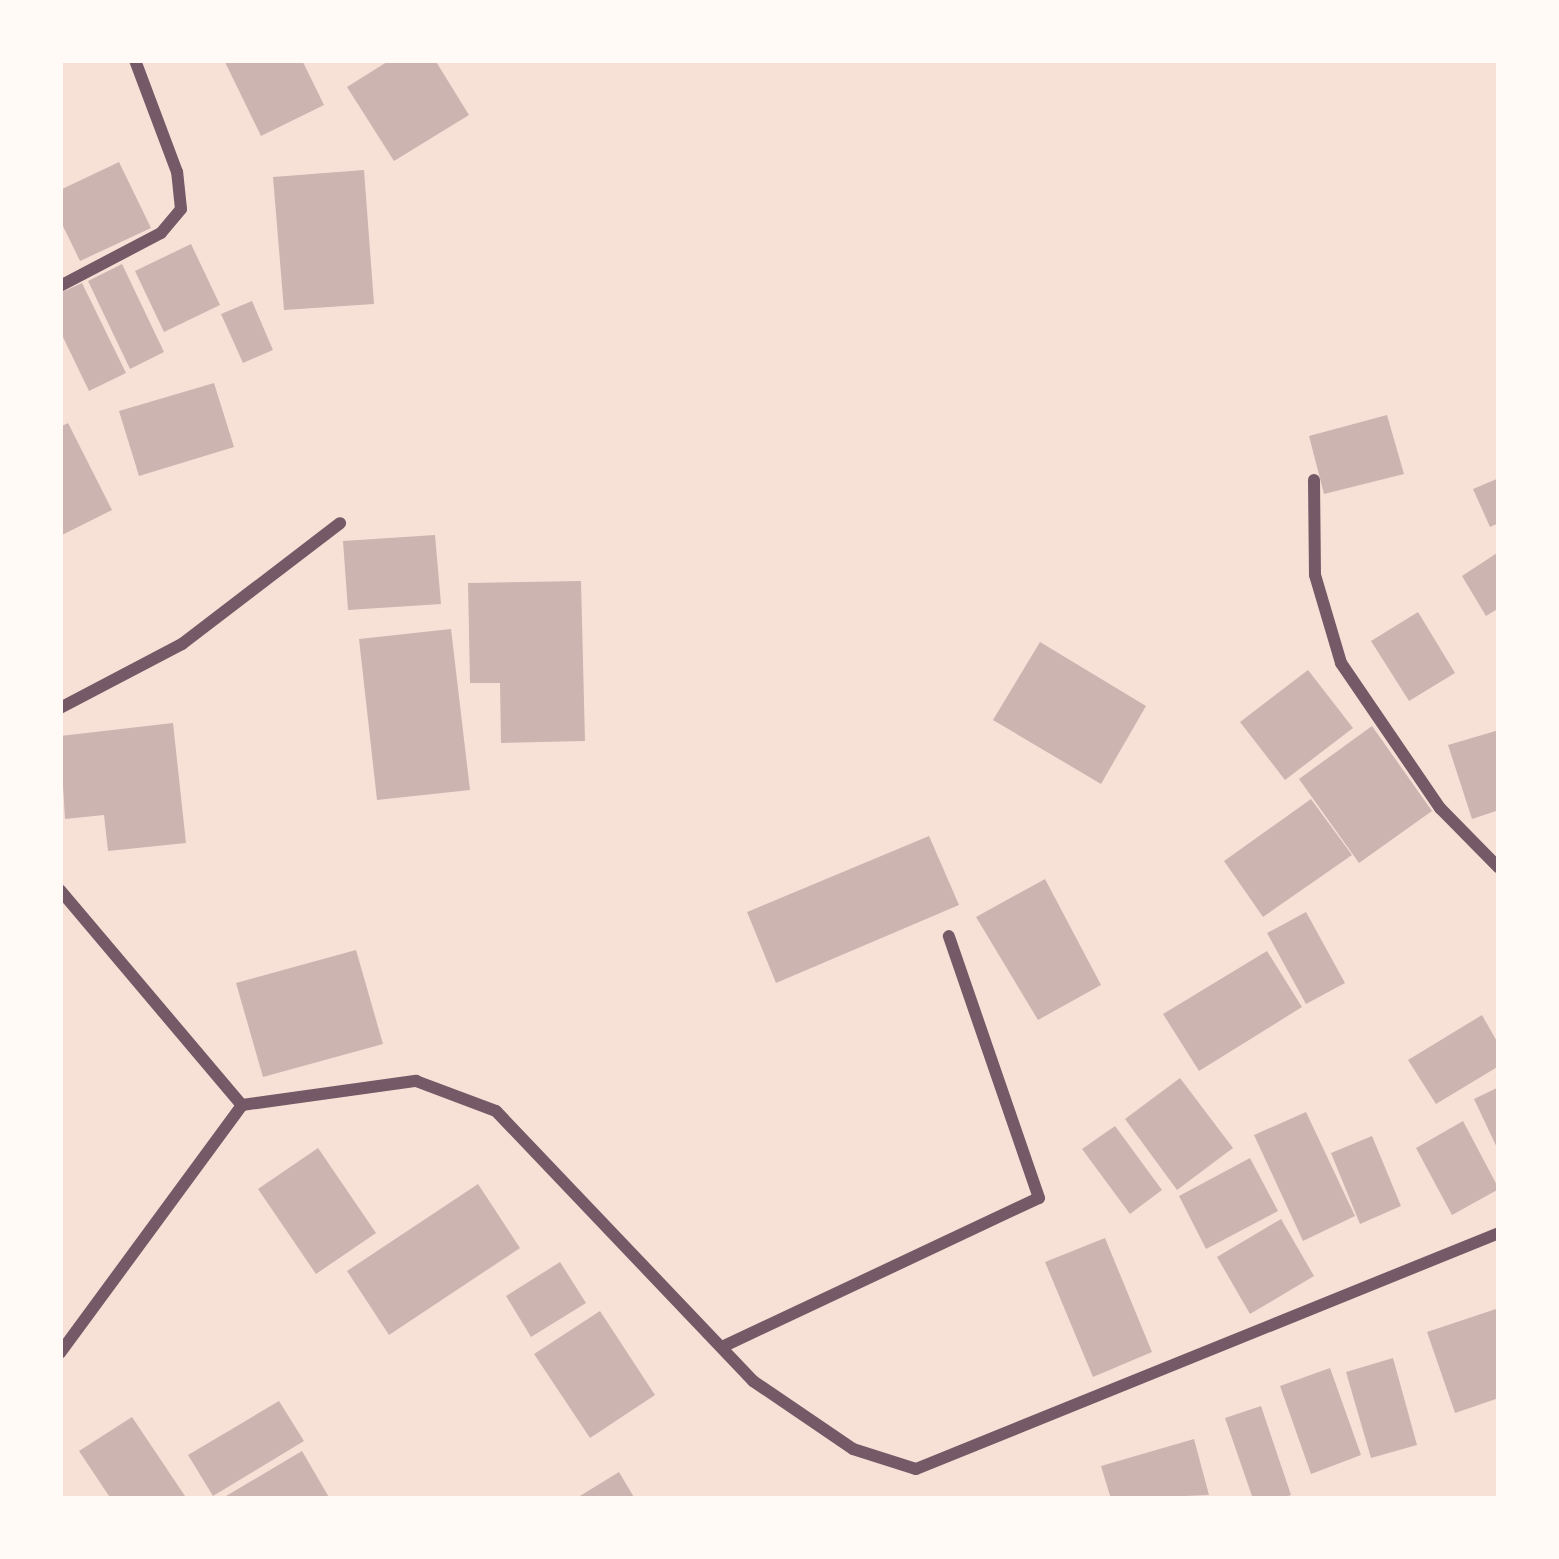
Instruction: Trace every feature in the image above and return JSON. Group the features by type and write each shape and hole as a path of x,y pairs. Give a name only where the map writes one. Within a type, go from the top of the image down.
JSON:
{"street":[{"path":"60,286 161,233 181,209 176,172 135,60"},
{"path":"1315,480 1315,575 1341,663 1440,808 1499,868"},
{"path":"60,708 182,644 340,523"},
{"path":"60,890 242,1105"},
{"path":"722,1347 1039,1198 1040,1182 949,936"},
{"path":"60,1353 242,1105 416,1081 476,1100 518,1127 722,1347 813,1425 916,1469 1499,1233"}],"building":[{"path":"224,60 302,60 324,105 261,136"},
{"path":"390,60 435,60 469,115 394,161 347,87"},
{"path":"119,162 151,228 80,261 60,220 60,190"},
{"path":"364,170 374,304 284,310 273,177"},
{"path":"191,244 220,305 164,332 135,271"},
{"path":"122,264 164,352 130,369 88,281"},
{"path":"82,283 126,373 89,391 60,331 60,293"},
{"path":"252,301 273,350 243,363 221,314"},
{"path":"214,383 234,447 139,476 119,411"},
{"path":"1387,415 1404,474 1324,494 1309,436"},
{"path":"68,423 112,510 60,536 60,427"},
{"path":"1499,478 1499,523 1490,527 1473,489"},
{"path":"435,535 441,604 348,610 343,541"},
{"path":"1497,553 1499,608 1486,616 1462,576"},
{"path":"581,581 585,741 501,743 500,683 470,683 468,583"},
{"path":"1418,612 1455,673 1409,701 1371,641"},
{"path":"451,629 470,790 377,800 359,639"},
{"path":"1040,642 1146,706 1101,784 993,720"},
{"path":"1308,670 1353,728 1285,780 1240,722"},
{"path":"173,723 186,843 108,851 104,815 65,819 60,736"},
{"path":"1372,726 1432,811 1359,863 1299,779"},
{"path":"1499,730 1499,810 1472,819 1448,745"},
{"path":"1311,799 1352,855 1263,917 1224,861"},
{"path":"929,836 959,905 776,983 747,912"},
{"path":"1045,879 1101,985 1038,1020 976,917"},
{"path":"1306,912 1345,983 1306,1004 1267,933"},
{"path":"356,950 383,1044 263,1077 236,983"},
{"path":"1267,951 1302,1007 1199,1071 1163,1014"},
{"path":"1482,1015 1499,1045 1499,1066 1436,1104 1408,1060"},
{"path":"1180,1078 1233,1148 1177,1190 1125,1119"},
{"path":"1499,1087 1499,1152 1474,1099"},
{"path":"1306,1112 1355,1216 1303,1241 1254,1135"},
{"path":"1463,1121 1499,1189 1452,1215 1416,1148"},
{"path":"1115,1126 1162,1190 1130,1214 1082,1149"},
{"path":"1372,1136 1401,1206 1360,1224 1331,1153"},
{"path":"318,1148 376,1233 316,1274 258,1189"},
{"path":"1250,1158 1278,1211 1206,1249 1179,1196"},
{"path":"478,1184 520,1248 389,1335 347,1271"},
{"path":"1281,1219 1314,1276 1250,1314 1217,1257"},
{"path":"1105,1238 1152,1352 1093,1377 1045,1262"},
{"path":"560,1262 586,1303 531,1337 506,1296"},
{"path":"1499,1308 1499,1398 1455,1413 1427,1332"},
{"path":"600,1311 655,1395 590,1438 534,1354"},
{"path":"1393,1358 1417,1445 1371,1458 1346,1372"},
{"path":"1330,1368 1361,1455 1311,1474 1280,1386"},
{"path":"279,1401 304,1441 213,1496 188,1455"},
{"path":"1261,1406 1291,1495 1280,1499 1253,1499 1225,1418"},
{"path":"132,1417 187,1499 111,1499 79,1451"},
{"path":"1194,1439 1209,1495 1111,1499 1101,1466"},
{"path":"302,1451 330,1499 221,1499"},
{"path":"619,1472 635,1499 575,1499"}]}
